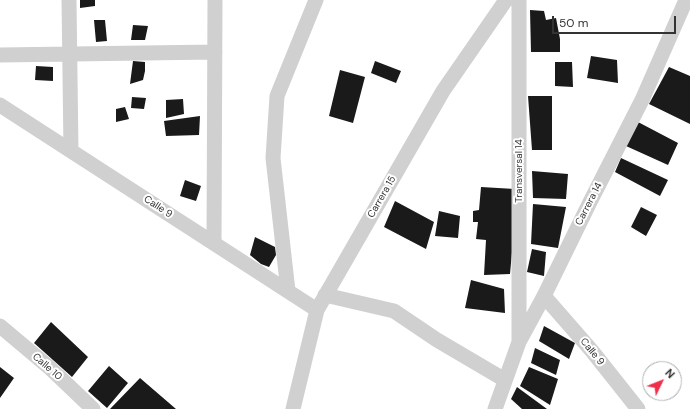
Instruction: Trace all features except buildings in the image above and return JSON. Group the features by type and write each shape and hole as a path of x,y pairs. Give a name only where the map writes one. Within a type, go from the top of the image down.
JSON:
{"street":[{"path":"69,0 70,151"},
{"path":"214,243 215,0"},
{"path":"288,291 273,158 277,96 316,0"},
{"name":"Carrera 15","path":"293,409 317,310 443,91 506,0"},
{"name":"Transversal 14","path":"518,342 519,0"},
{"name":"Carrera 14","path":"495,409 518,342 544,296 642,100 686,0"},
{"path":"0,55 215,52"},
{"name":"Calle 9","path":"0,105 317,310"},
{"path":"325,295 394,311 437,340 505,380"},
{"name":"Calle 9","path":"544,296 592,351 638,409"},
{"name":"Calle 10","path":"0,326 50,368 93,409"}]}
